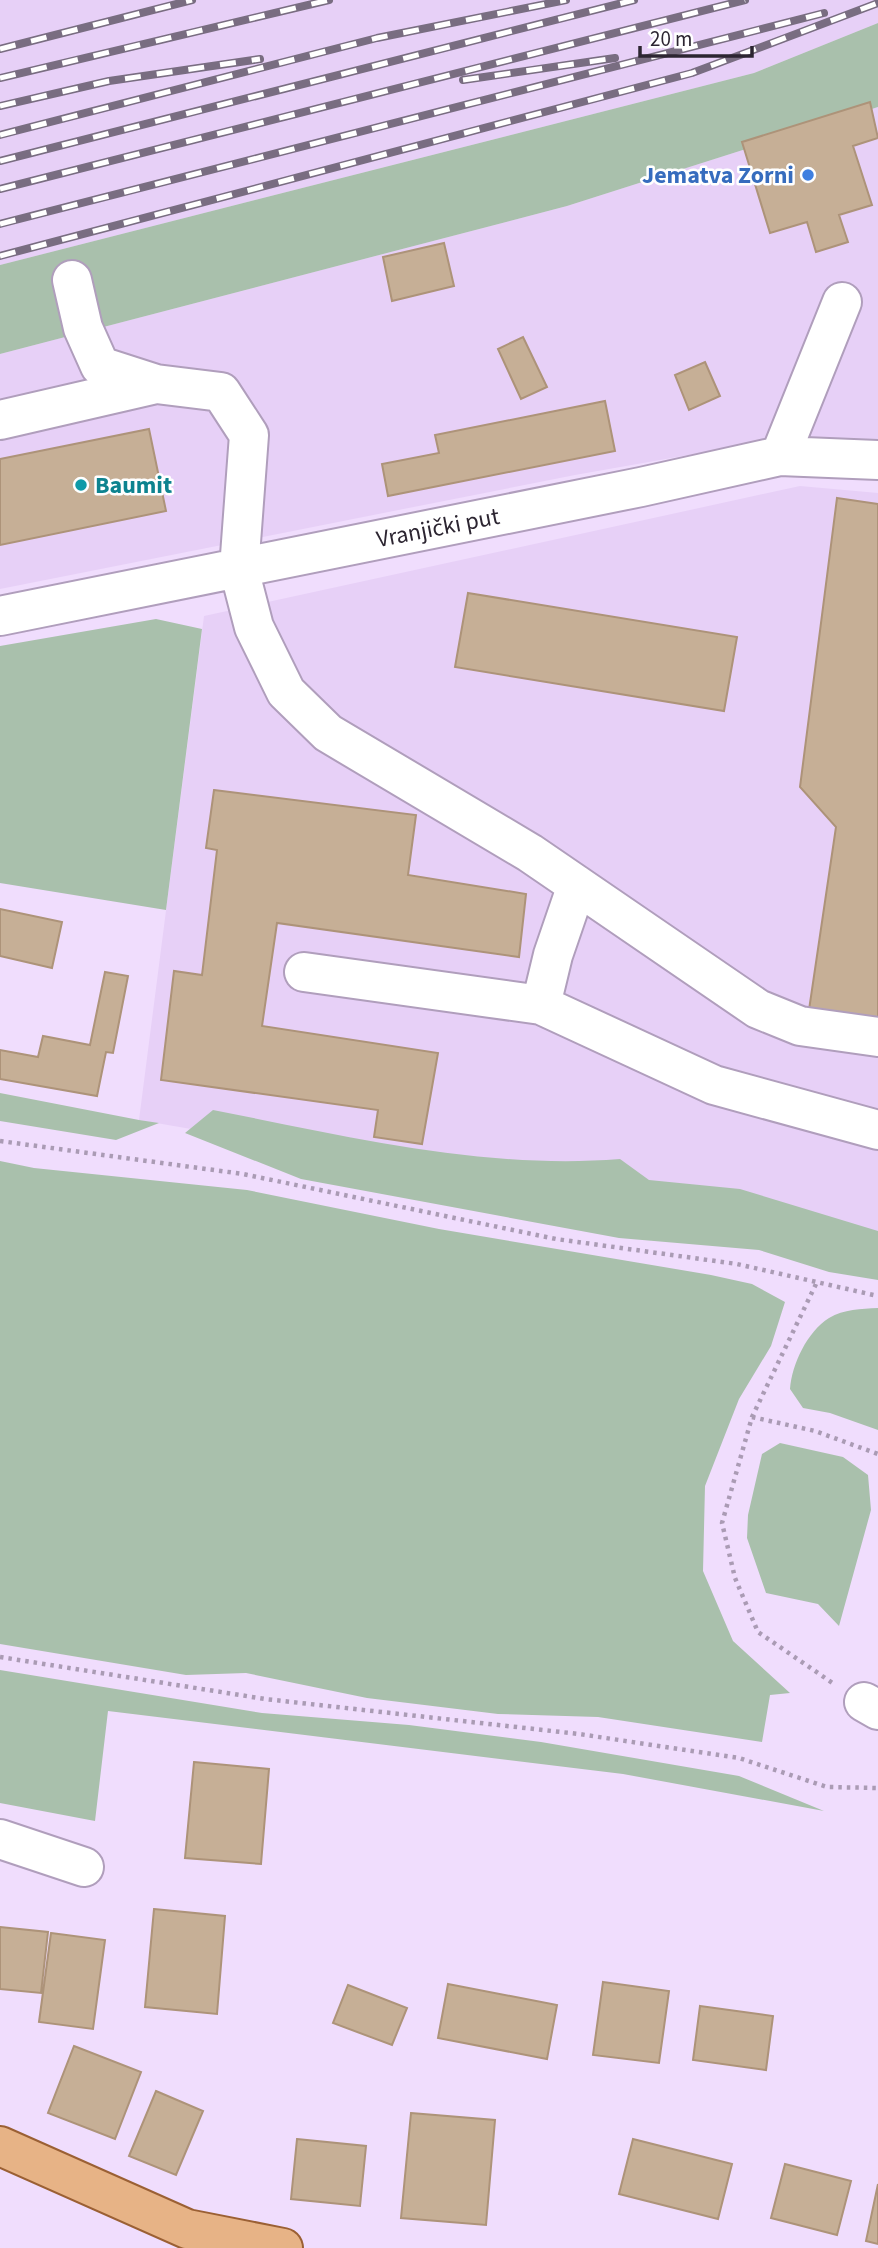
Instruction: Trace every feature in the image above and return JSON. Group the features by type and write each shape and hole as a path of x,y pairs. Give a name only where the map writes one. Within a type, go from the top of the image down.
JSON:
{"main road":[{"path":"0,2146 187,2229 283,2248"}],"street":[{"path":"72,280 83,328 100,366 156,384 221,392 249,435 239,569 254,627 286,692 328,733 530,853 758,1009 800,1026 878,1037"},
{"path":"780,456 842,302"},
{"path":"0,421 156,384"},
{"name":"Vranjički put","path":"0,616 780,456 878,460"},
{"path":"541,1005 553,955 577,885"},
{"path":"304,972 541,1005 713,1085 878,1130"},
{"path":"0,1839 84,1867"}],"path":[{"path":"0,1141 243,1174 556,1239 737,1264 878,1296"},
{"path":"816,1284 752,1417 722,1523 735,1578 758,1632 811,1671 871,1706"},
{"path":"752,1417 815,1431 878,1454"},
{"path":"0,1657 265,1699 579,1734 739,1758 827,1787 878,1788"}],"shaded area":[{"path":"0,0 878,0 878,23 754,73 0,265"},
{"path":"878,107 878,442 828,439 762,442 575,475 0,589 0,354 567,206"},
{"path":"800,486 878,493 878,1257 576,1196 139,1120 204,616"}],"green space":[{"path":"878,23 878,107 567,206 0,354 0,265 754,73"},
{"path":"156,619 202,629 166,910 0,883 0,646"},
{"path":"0,1093 159,1123 116,1140 0,1121"},
{"path":"213,1110 365,1140 466,1155 517,1160 620,1159 649,1180 740,1189 878,1231 878,1280 829,1272 759,1250 619,1238 301,1179 185,1133"},
{"path":"0,1161 34,1168 247,1190 439,1229 711,1275 752,1284 785,1302 771,1346 739,1399 705,1486 703,1571 733,1641 790,1693 770,1695 762,1742 598,1717 498,1714 367,1698 246,1673 186,1675 0,1644"},
{"path":"878,1308 878,1430 830,1413 803,1408 790,1389 791,1379 797,1359 814,1331 829,1318 841,1313"},
{"path":"780,1443 843,1457 868,1475 871,1510 839,1626 818,1604 766,1593 747,1538 748,1515 762,1454"},
{"path":"0,1670 262,1713 409,1725 541,1742 739,1776 824,1811 623,1774 108,1711 95,1821 0,1803"}],"building":[{"name":"Jematva Zorni","path":"870,102 878,138 853,146 872,205 839,215 848,242 816,252 807,222 770,233 742,142"},
{"path":"444,243 454,286 392,301 383,257"},
{"path":"523,337 547,387 521,399 498,349"},
{"path":"705,362 720,396 689,410 675,375"},
{"path":"605,401 615,451 388,496 382,464 439,453 435,435"},
{"name":"Baumit","path":"149,429 166,511 0,545 0,459"},
{"path":"837,498 878,504 878,1020 809,1010 836,827 800,787"},
{"path":"468,593 737,637 724,711 455,667"},
{"path":"214,790 416,815 408,875 526,894 519,957 277,923 262,1026 438,1053 422,1144 374,1137 378,1110 161,1080 174,971 202,975 217,850 206,848"},
{"path":"0,909 62,922 52,968 0,956"},
{"path":"105,972 128,976 113,1053 106,1052 97,1096 0,1079 0,1050 38,1057 43,1036 90,1045"},
{"path":"194,1762 269,1769 261,1864 185,1858"},
{"path":"154,1909 225,1916 217,2014 145,2007"},
{"path":"0,1927 48,1932 41,1993 0,1989"},
{"path":"51,1933 105,1940 93,2029 39,2022"},
{"path":"603,1982 669,1991 659,2063 593,2055"},
{"path":"448,1984 557,2005 547,2059 438,2038"},
{"path":"348,1985 407,2008 392,2045 333,2023"},
{"path":"700,2006 773,2016 766,2070 693,2060"},
{"path":"74,2046 141,2072 115,2139 48,2113"},
{"path":"156,2091 203,2111 176,2175 129,2156"},
{"path":"411,2113 495,2120 486,2225 401,2218"},
{"path":"297,2139 366,2146 360,2206 291,2199"},
{"path":"633,2139 732,2164 718,2219 619,2194"},
{"path":"785,2164 851,2181 837,2235 771,2218"},
{"path":"878,2184 878,2244 866,2241"}],"railway":[{"path":"0,49 192,0"},
{"path":"0,78 329,0"},
{"path":"0,135 377,38 566,0"},
{"path":"0,161 634,0"},
{"path":"0,189 745,0"},
{"path":"0,256 692,73 878,3"},
{"path":"0,224 824,13"},
{"path":"463,80 615,58"},
{"path":"0,106 109,81 260,59"}],"place":[{"name":"Jematva Zorni","path":"808,175"},
{"name":"Baumit","path":"81,485"}]}
